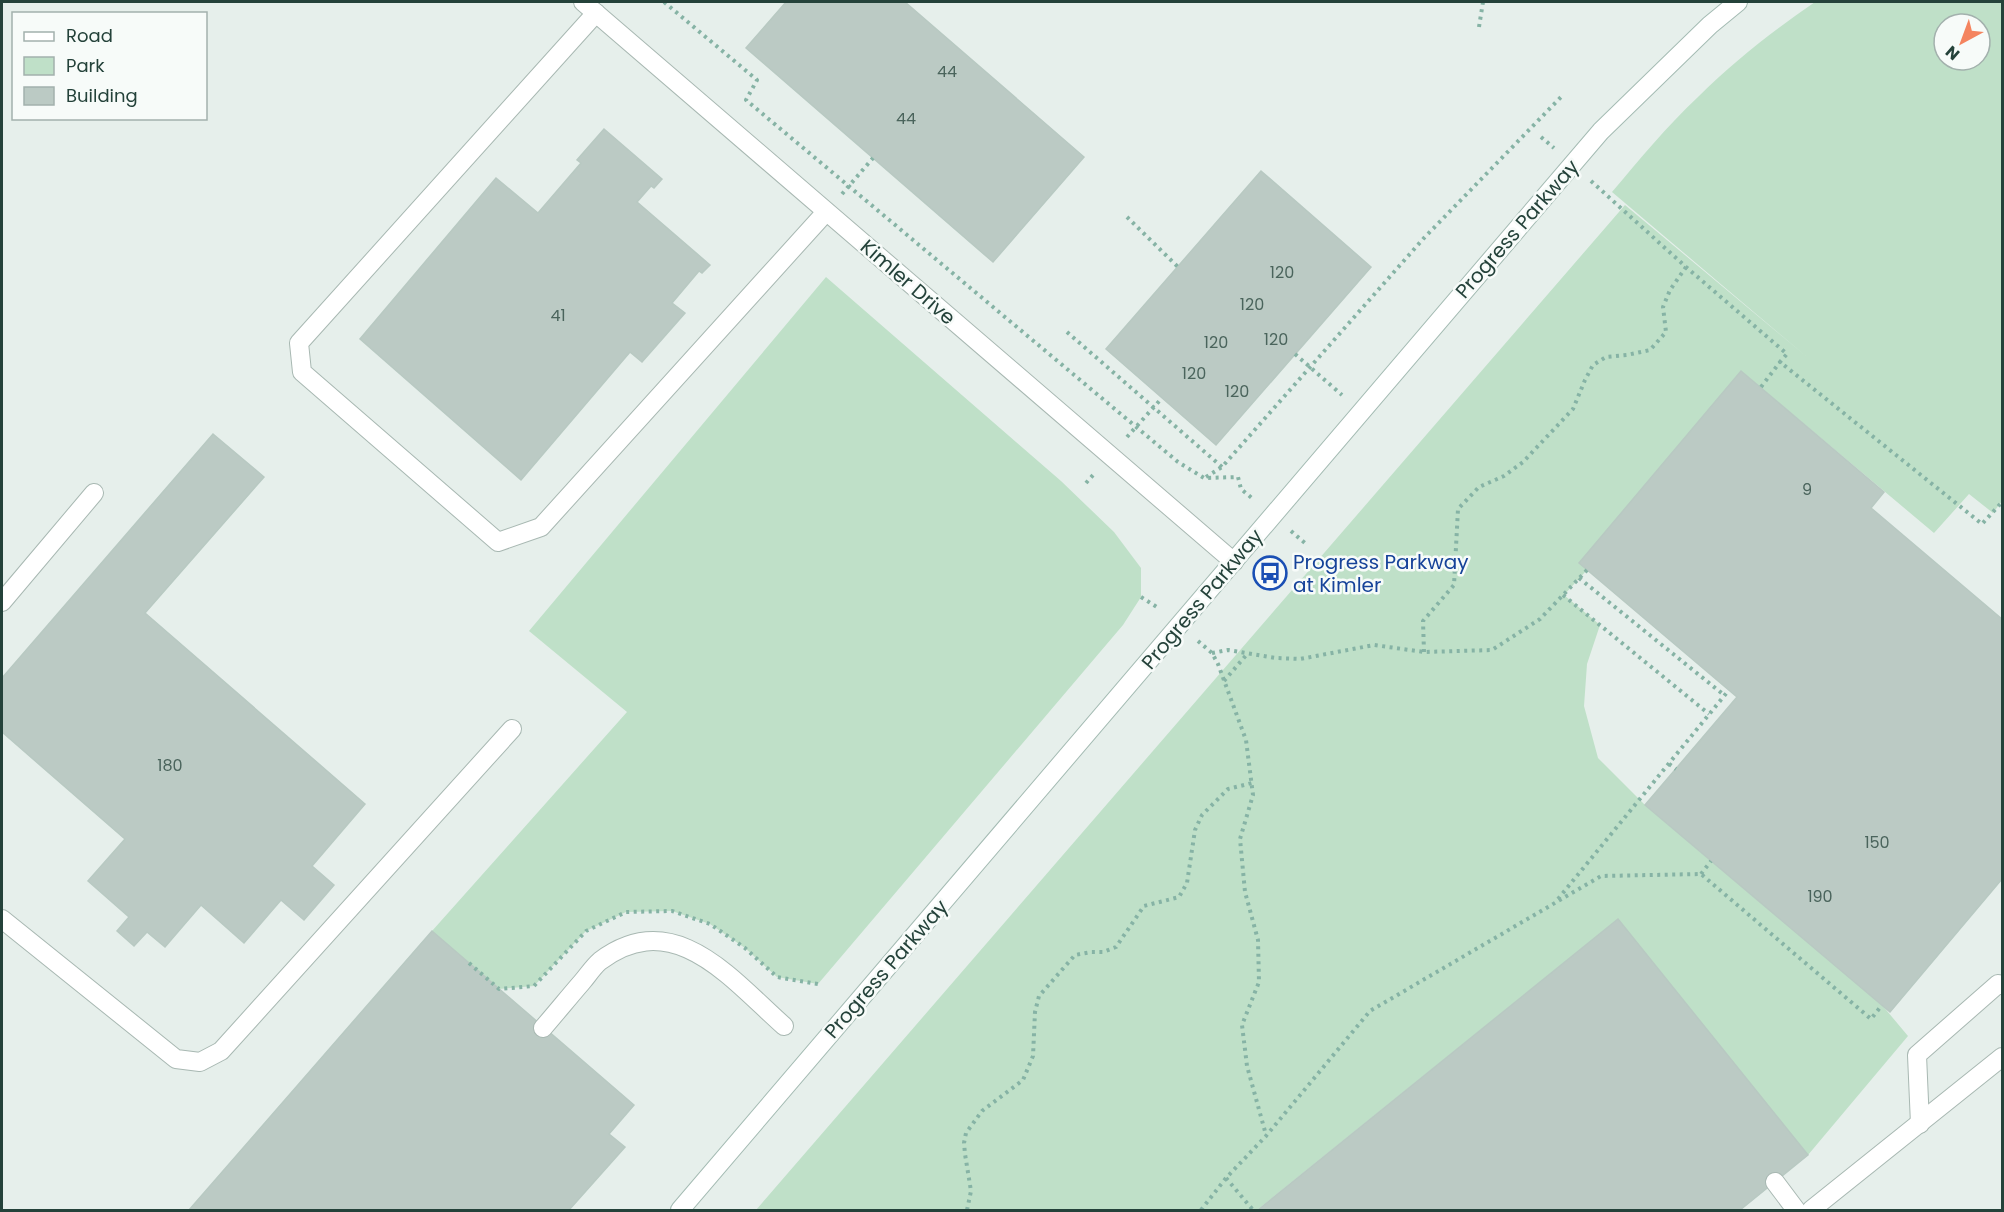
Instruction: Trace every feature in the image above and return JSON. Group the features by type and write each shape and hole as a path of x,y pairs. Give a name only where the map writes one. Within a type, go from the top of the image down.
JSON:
{"street":[{"name":"Progress Parkway","path":"680,1210 1601,131 1710,24 1738,2"},
{"name":"Kimler Drive","path":"589,7 1234,561"},
{"path":"589,7 299,343 302,372 498,542 541,527 826,212"},
{"path":"2,602 94,493"},
{"path":"2,919 176,1059 200,1062 221,1051 512,729"},
{"path":"543,1028 599,962 623,948 647,941 678,944 705,956 784,1026"},
{"path":"1920,1124 1917,1055 1998,984 2002,985"},
{"path":"1811,1210 2002,1057"},
{"path":"1775,1182 1796,1210"}],"path":[{"path":"664,2 757,80 746,100 1178,462 1204,478 1238,477"},
{"path":"1479,27 1483,2"},
{"path":"1204,478 1222,467 1424,238 1561,97"},
{"path":"1541,136 1786,354 1761,387"},
{"path":"826,212 873,158"},
{"path":"1127,217 1178,267"},
{"path":"1424,652 1423,621 1454,585 1458,509 1479,487 1504,476 1530,455 1573,409 1593,365 1606,357 1650,350 1666,332 1663,306 1670,290 1686,267"},
{"path":"1067,332 1222,467"},
{"path":"1295,354 1361,411"},
{"path":"1780,362 1982,525 2002,502"},
{"path":"1266,1136 1247,1066 1242,1025 1259,982 1258,940 1245,892 1240,838 1253,795 1252,783 1246,740 1212,653 1228,650 1300,660 1374,645 1424,652 1492,650 1540,620 1587,570"},
{"path":"1579,578 1724,695"},
{"path":"1563,595 1709,714"},
{"path":"1224,681 1248,653"},
{"path":"1556,902 1729,690"},
{"path":"1669,764 1676,769"},
{"path":"967,1210 971,1191 964,1143 966,1133 982,1111 1023,1080 1033,1056 1035,1012 1039,996 1075,955 1103,952 1116,947 1144,906 1179,897 1187,883 1195,830 1202,815 1228,789 1252,783"},
{"path":"1701,874 1711,861"},
{"path":"1201,1210 1370,1011 1601,876 1701,874 1871,1019 1882,1005"},
{"path":"1226,1178 1253,1210"}],"green space":[{"path":"1815,2 2002,2 2002,501 1993,513 1969,494 1934,533 1741,371 1580,563 1587,570 1564,595 1600,625 1587,664 1584,706 1598,758 1645,805 1882,1005 1908,1036 1808,1155 1618,919 1257,1210 756,1210 1625,205 1807,357 1612,192 1687,108 1755,47"},
{"path":"826,277 1061,481 1114,532 1141,568 1141,597 1123,625 818,984 777,977 745,948 710,924 672,911 626,912 586,931 534,986 499,989 432,931 627,712 529,631"}],"building":[{"path":"786,2 905,2 1084,157 993,262 746,48"},
{"path":"604,129 662,179 654,188 651,186 637,202 710,265 702,273 699,271 672,303 685,313 642,362 630,352 521,480 360,339 496,178 538,213 581,163 577,160"},
{"path":"1261,171 1371,267 1216,445 1106,349"},
{"path":"1741,371 1884,492 1871,508 2002,619 2002,879 1890,1012 1645,805 1737,697 1579,563"},
{"path":"213,434 264,477 145,613 365,804 312,866 334,885 304,920 281,900 244,943 201,905 165,947 147,932 134,946 117,931 129,917 88,881 125,839 2,732 2,678"},
{"path":"1618,919 1808,1155 1740,1210 1258,1210"},
{"path":"432,931 634,1105 609,1134 625,1147 569,1210 189,1210"}],"place":[{"name":"Progress Parkway at Kimler","path":"1270,573"}]}
